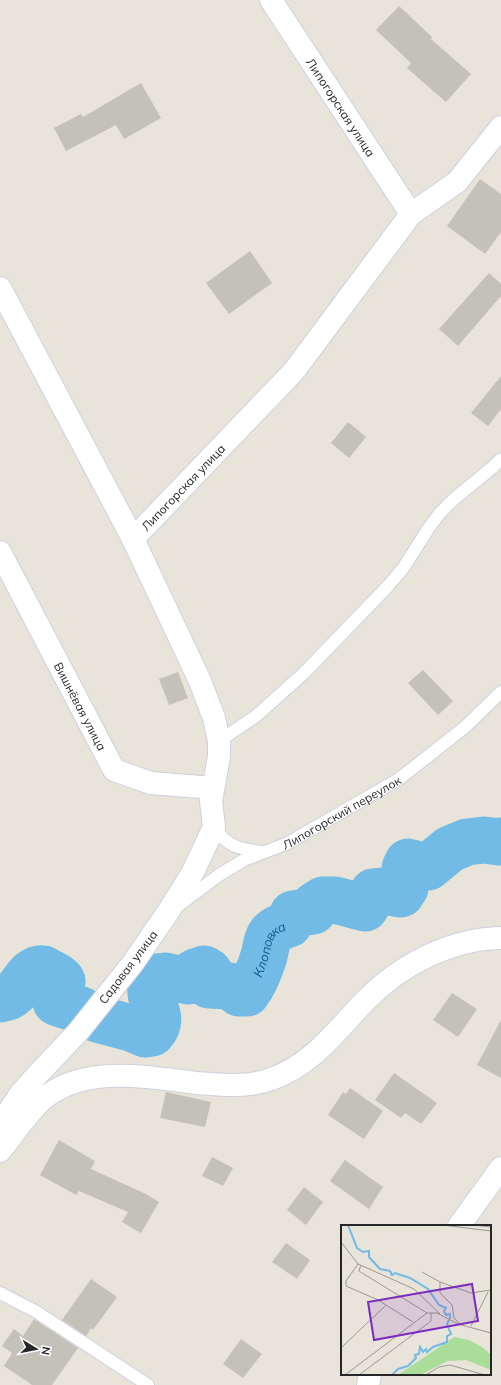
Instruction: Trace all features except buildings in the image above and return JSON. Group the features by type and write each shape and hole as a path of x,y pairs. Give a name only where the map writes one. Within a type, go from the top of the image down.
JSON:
{"street":[{"name":"Липогорская улица","path":"271,0 411,214"},
{"name":"Липогорская улица","path":"0,288 133,539 294,372 411,214 457,182 501,127"},
{"path":"133,539 200,681 214,718 219,741 219,757 211,801 214,827"},
{"name":"Вишнёвая улица","path":"0,552 114,770 151,783 213,788"},
{"name":"Садовая улица","path":"0,1126 22,1093 39,1072 78,1032 108,996 168,912 192,872 214,827"},
{"path":"0,1151 23,1121 42,1100 60,1088 73,1083 118,1075 227,1085 257,1083 271,1080 292,1070 322,1048 379,987 412,963 451,947 474,941 501,938"},
{"path":"460,1225 501,1168"},
{"path":"368,1385 370,1375"}],"lane":[{"path":"219,741 256,716 304,673 388,586 404,567 428,529 454,498 501,459"},
{"name":"Липогорский переулок","path":"168,912 244,860 288,844 399,779 465,727 501,692"},
{"path":"214,827 220,835 238,848 265,853"},
{"path":"0,1293 35,1311 148,1385"}],"waterway":[{"name":"Клоповка","path":"97,1019 131,1028 145,1034 152,1033 158,1021 151,992 151,985 156,977 165,976 189,981 195,972 204,969 209,972 207,978 209,985 230,986 239,993 247,993 259,971 270,935 276,929 289,924 293,914 313,911 315,905 323,900 335,900 365,908 373,892 384,891 401,894 405,888 405,868 408,862 428,867 450,849 467,842 484,840 501,841"},
{"name":"Клоповка","path":"0,999 9,997 14,993 33,971 44,969 62,981 60,988 61,991 55,998 56,1002 83,1011"}]}
